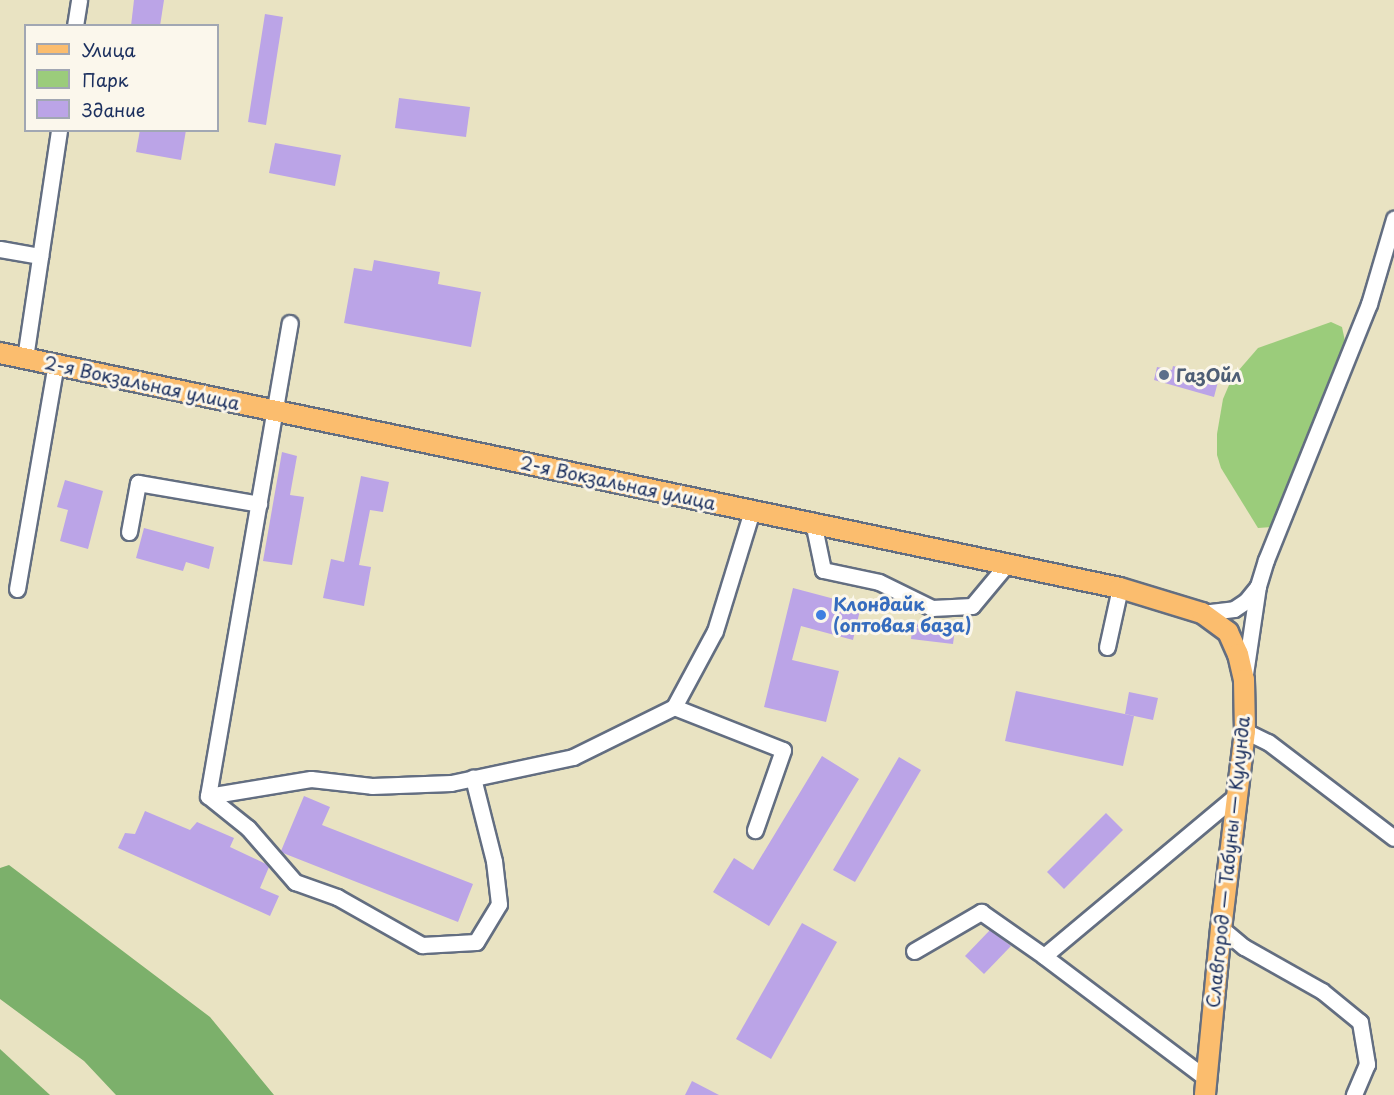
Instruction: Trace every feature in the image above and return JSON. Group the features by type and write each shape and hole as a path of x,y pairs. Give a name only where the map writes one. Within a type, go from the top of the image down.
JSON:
{"main road":[{"name":"2-я Вокзальная улица","path":"0,353 1120,588 1202,613 1228,632"},
{"name":"Славгород — Табуны — Кулунда","path":"1206,1087 1221,928 1245,731 1244,680 1238,654 1228,632"}],"street":[{"path":"75,24 79,0"},
{"path":"25,358 59,132"},
{"path":"1244,680 1258,586 1266,560 1369,304 1394,219"},
{"path":"0,249 40,256"},
{"path":"208,796 290,323"},
{"path":"17,589 56,364"},
{"path":"129,532 138,483 259,504"},
{"path":"208,796 311,779 372,786 451,783 573,757 674,707 715,630 752,511"},
{"path":"813,522 823,570 879,582 932,608 972,606 1007,564"},
{"path":"1202,613 1234,609 1246,601 1258,586"},
{"path":"1107,647 1120,588"},
{"path":"674,707 783,750 754,830"},
{"path":"1245,731 1268,742 1394,837"},
{"path":"208,796 248,828 295,882 337,897 422,945 476,942 499,904 494,861 473,778"},
{"path":"1044,956 1238,794"},
{"path":"914,951 981,912 1044,956 1206,1087"},
{"path":"1221,928 1244,947 1322,991 1360,1022 1367,1064 1354,1095"}],"green space":[{"path":"1331,322 1342,327 1346,346 1272,527 1258,528 1221,468 1217,455 1217,434 1223,399 1232,378 1258,348"},
{"path":"9,865 210,1017 274,1095 116,1095 84,1061 0,999 0,868"},
{"path":"0,1049 50,1095 0,1095"}],"building":[{"path":"134,0 164,0 160,24 131,24"},
{"path":"265,14 283,17 266,125 248,122"},
{"path":"399,98 470,107 466,137 395,128"},
{"path":"140,132 186,132 181,160 136,152"},
{"path":"275,143 341,155 335,186 269,173"},
{"path":"374,260 440,272 438,284 481,292 471,347 344,323 354,268 372,271"},
{"path":"1173,366 1219,378 1214,397 1154,380 1157,367 1172,370"},
{"path":"282,452 297,456 290,495 304,497 292,565 263,561"},
{"path":"361,476 389,482 383,512 370,510 359,565 371,567 364,606 323,598 331,559 344,562"},
{"path":"65,480 103,491 88,549 60,541 68,510 57,507"},
{"path":"144,528 214,547 209,569 186,562 183,571 136,558"},
{"path":"793,588 861,606 853,640 801,626 792,660 839,671 826,722 764,707"},
{"path":"913,623 955,629 953,644 911,639"},
{"path":"1016,691 1134,716 1123,766 1005,741"},
{"path":"1129,692 1158,698 1153,720 1125,714"},
{"path":"822,756 859,779 769,926 713,892 734,858 753,870"},
{"path":"899,757 921,770 855,882 833,870"},
{"path":"304,796 330,807 322,825 473,884 458,922 283,853 281,851"},
{"path":"145,811 190,830 197,822 234,838 230,847 266,864 269,867 260,888 279,896 270,916 118,848 125,833 135,834"},
{"path":"1106,813 1123,830 1064,889 1047,872"},
{"path":"802,923 837,942 771,1059 736,1039"},
{"path":"990,930 1011,946 984,974 965,956"},
{"path":"692,1081 719,1095 685,1095"}],"place":[{"name":"ГазОйл","path":"1164,375"},
{"name":"Клондайк (оптовая база)","path":"821,615"}]}
